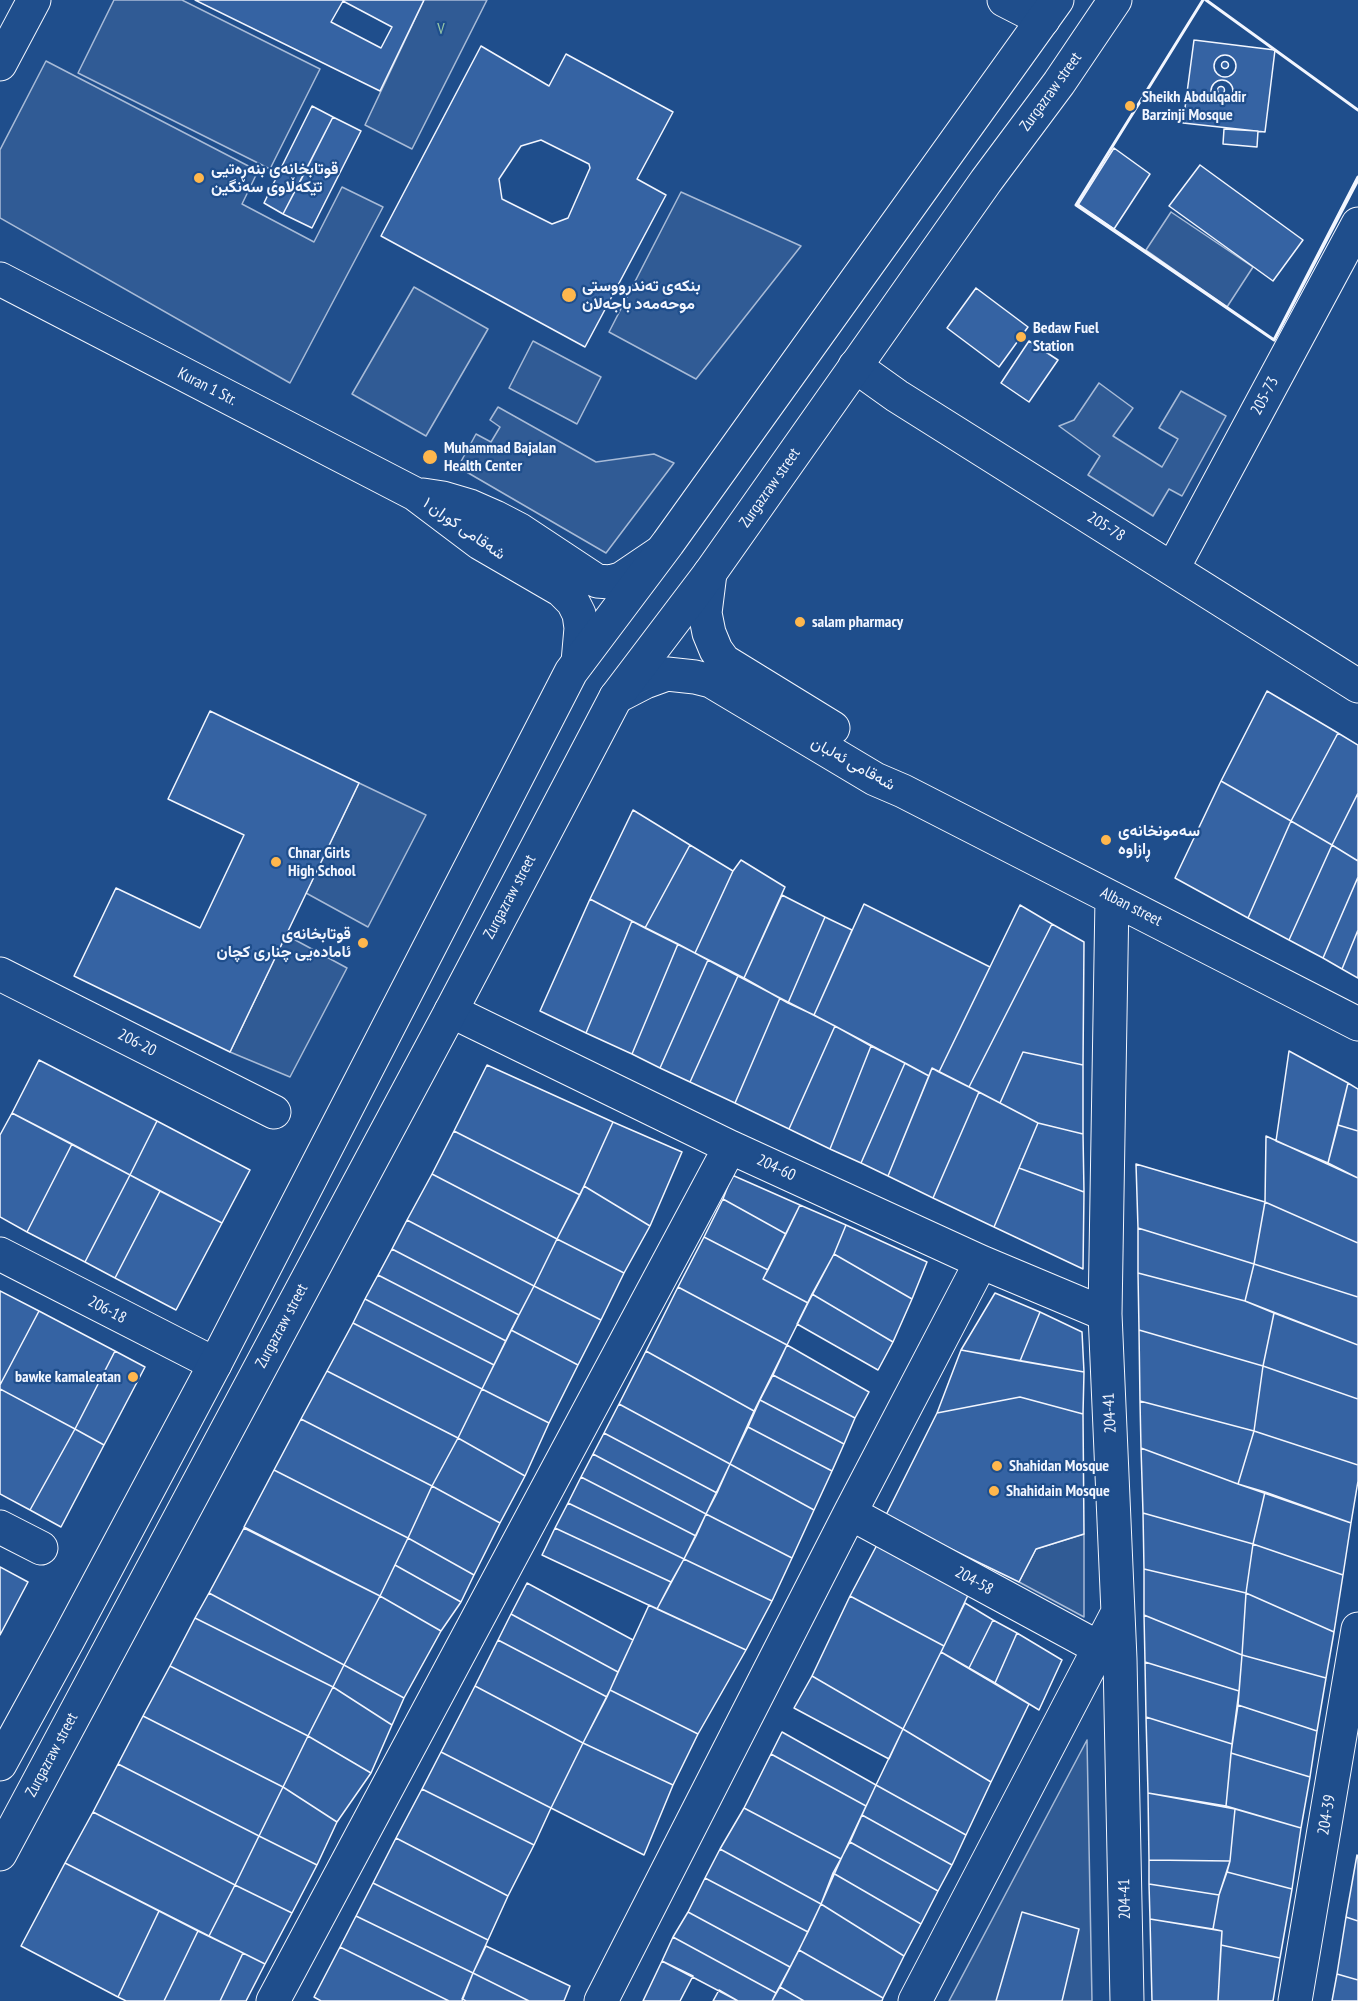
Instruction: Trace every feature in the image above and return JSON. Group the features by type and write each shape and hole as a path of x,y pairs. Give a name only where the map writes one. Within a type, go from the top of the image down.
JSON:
{"street":[{"path":"0,64 33,0"},
{"path":"0,1764 215,1364 578,662 660,553 1050,10 1004,0"},
{"name":"Zurgazraw street","path":"0,1854 451,1011 616,697 710,573 986,181 1059,83 1115,0"},
{"name":"205-73","path":"1173,568 1358,224"},
{"name":"Kuran 1 Str.","path":"0,279 415,494"},
{"name":"205-78","path":"855,366 897,396 1358,686"},
{"name":"شەقامی کوران ١","path":"415,494 443,498 495,517 520,530 597,581 610,582 621,579 660,553"},
{"name":"شەقامی کوران ١","path":"415,494 457,528 561,590 573,602 579,614 578,662"},
{"name":"شەقامی ئەلبان","path":"710,573 705,613 709,633 716,650 724,661 866,749 886,768 903,791"},
{"name":"شەقامی ئەلبان","path":"616,697 645,681 667,674 695,676 711,681 849,764 903,791"},
{"name":"Alban street","path":"903,791 1358,1024"},
{"name":"204-41","path":"1112,898 1105,1314 1119,1611 1127,2001"},
{"name":"206-20","path":"0,974 274,1112"},
{"name":"204-60","path":"451,1011 730,1147 981,1262 1105,1314"},
{"path":"273,2001 730,1147"},
{"name":"206-18","path":"0,1254 215,1364"},
{"path":"602,2001 850,1513 981,1262"},
{"name":"204-58","path":"850,1513 1099,1648"},
{"path":"0,1527 41,1548"},
{"path":"915,2001 1119,1611"},
{"name":"204-39","path":"1295,2001 1358,1629"},
{"path":"68,1640 104,1658"}],"shaded area":[{"path":"114,0 182,0 320,69 270,169 78,73"},
{"name":"V","path":"424,0 487,0 412,149 365,125"},
{"path":"46,61 258,171 242,204 314,242 342,187 383,207 290,383 0,218 0,150"},
{"path":"681,192 801,246 696,379 609,332"},
{"path":"1171,212 1253,267 1227,307 1146,250"},
{"path":"414,287 488,329 426,436 352,394"},
{"path":"533,341 601,377 577,424 509,388"},
{"path":"1099,383 1133,408 1113,436 1162,467 1178,439 1159,428 1181,391 1226,416 1182,496 1169,489 1153,516 1088,475 1100,456 1059,426 1074,420"},
{"path":"498,407 596,462 654,454 674,463 606,553 458,467 476,434 491,442 500,427 490,420"},
{"path":"359,783 426,815 368,927 306,893"},
{"path":"286,935 347,968 290,1077 230,1052"},
{"path":"1084,1534 1084,1617 1019,1582 1036,1549"},
{"path":"1087,1740 1092,2001 949,2001"}],"building":[{"path":"195,0 424,0 380,91","holes":["343,1 392,27 381,48 331,22"]},
{"path":"1194,40 1275,50 1265,132 1183,123"},
{"path":"481,46 549,86 566,54 673,112 637,179 666,195 585,347 381,236","holes":["541,140 589,164 590,168 568,218 552,224 502,199 499,179 521,146"]},
{"path":"1225,55 1233,58 1236,66 1233,74 1225,77 1217,74 1214,66 1217,58"},
{"path":"1225,62 1228,65 1225,68 1222,65"},
{"path":"1222,80 1230,83 1233,91 1230,99 1222,102 1214,99 1211,91 1214,83"},
{"path":"1221,87 1224,90 1221,93 1218,90"},
{"path":"312,106 333,117 303,176 282,166"},
{"path":"333,117 361,131 312,228 283,214"},
{"path":"1224,129 1258,131 1257,147 1223,144"},
{"path":"1114,148 1150,174 1114,229 1078,205"},
{"path":"1200,165 1303,240 1273,281 1169,206"},
{"path":"282,166 303,176 283,214 264,203"},
{"path":"976,288 1028,327 999,367 947,328"},
{"path":"1029,341 1058,360 1029,402 1001,383"},
{"path":"1267,691 1338,733 1291,821 1221,781"},
{"name":"Chnar Girls High School","path":"210,711 359,783 230,1052 74,976 116,888 200,928 244,835 168,799"},
{"path":"1338,733 1358,745 1358,793 1332,845 1291,821"},
{"path":"1221,781 1291,821 1248,918 1175,878"},
{"path":"1358,793 1358,861 1332,845"},
{"path":"633,810 690,845 645,928 590,899"},
{"path":"1291,821 1332,845 1289,940 1248,918"},
{"path":"690,845 733,871 695,953 645,928"},
{"path":"1332,845 1358,861 1358,877 1323,958 1289,940"},
{"path":"741,860 785,887 744,978 695,953 733,871"},
{"path":"1358,877 1358,930 1342,969 1323,958"},
{"path":"782,895 825,917 788,1003 744,978"},
{"path":"590,899 632,921 586,1033 540,1011"},
{"path":"864,904 990,967 939,1072 932,1068 929,1076 814,1015"},
{"path":"1020,905 1052,924 969,1087 939,1072"},
{"path":"825,917 852,930 814,1015 788,1003"},
{"path":"632,921 678,944 632,1054 586,1033"},
{"path":"1052,924 1084,942 1083,1065 1023,1052 1000,1103 969,1087"},
{"path":"1358,930 1358,978 1342,969"},
{"path":"678,944 708,960 660,1068 632,1054"},
{"path":"708,960 738,976 690,1082 660,1068"},
{"path":"738,976 780,998 735,1103 690,1082"},
{"path":"780,998 835,1026 789,1129 735,1103"},
{"path":"835,1026 871,1046 830,1149 789,1129"},
{"path":"871,1046 905,1063 861,1163 830,1149"},
{"path":"1289,1051 1348,1083 1328,1163 1276,1141"},
{"path":"1023,1052 1083,1065 1083,1134 1038,1123 1000,1103"},
{"path":"39,1060 157,1121 130,1175 12,1113"},
{"path":"905,1063 929,1076 888,1176 861,1163"},
{"path":"487,1065 613,1122 580,1195 454,1131"},
{"path":"932,1068 979,1092 933,1198 888,1176"},
{"path":"1348,1083 1358,1089 1358,1131 1338,1125"},
{"path":"979,1092 1038,1123 994,1227 933,1198"},
{"path":"12,1113 72,1144 27,1232 0,1217 0,1135"},
{"path":"157,1121 250,1170 222,1223 130,1175"},
{"path":"613,1122 682,1152 650,1226 584,1186"},
{"path":"1038,1123 1083,1134 1084,1192 1019,1168"},
{"path":"1338,1125 1358,1131 1358,1178 1328,1163"},
{"path":"454,1131 580,1195 557,1239 432,1174"},
{"path":"1266,1136 1358,1178 1358,1243 1265,1202"},
{"path":"72,1144 130,1175 85,1262 27,1232"},
{"path":"1136,1164 1265,1202 1254,1264 1138,1228"},
{"path":"1019,1168 1084,1192 1083,1269 994,1227"},
{"path":"432,1174 557,1239 534,1286 407,1220"},
{"path":"130,1175 160,1191 115,1278 85,1262"},
{"path":"732,1175 800,1205 786,1234 723,1199"},
{"path":"584,1186 650,1226 624,1273 557,1239"},
{"path":"160,1191 222,1223 176,1310 115,1278"},
{"path":"723,1199 786,1234 768,1270 704,1237"},
{"path":"1265,1202 1358,1243 1358,1297 1254,1264"},
{"path":"800,1205 846,1225 834,1254 808,1303 763,1279"},
{"path":"407,1220 534,1286 519,1315 392,1249"},
{"path":"846,1225 927,1262 912,1299 834,1254"},
{"path":"1138,1228 1254,1264 1245,1301 1138,1273"},
{"path":"704,1237 768,1270 763,1279 808,1303 787,1345 678,1287"},
{"path":"557,1239 624,1273 601,1320 534,1286"},
{"path":"392,1249 519,1315 506,1341 378,1275"},
{"path":"834,1254 912,1299 893,1342 812,1294"},
{"path":"1254,1264 1358,1297 1358,1345 1245,1301"},
{"path":"1138,1273 1245,1301 1274,1313 1263,1366 1139,1330"},
{"path":"378,1275 506,1341 494,1365 365,1299"},
{"path":"534,1286 601,1320 578,1365 511,1330"},
{"path":"678,1287 787,1345 754,1411 646,1351"},
{"path":"0,1291 39,1311 0,1385"},
{"path":"995,1293 1040,1312 1020,1361 961,1350"},
{"path":"812,1294 893,1342 878,1370 797,1324"},
{"path":"365,1299 494,1365 482,1389 353,1323"},
{"path":"39,1311 115,1351 75,1429 0,1389"},
{"path":"1040,1312 1082,1332 1084,1372 1020,1361"},
{"path":"1274,1313 1358,1345 1358,1399 1263,1366"},
{"path":"353,1323 482,1389 458,1438 327,1371"},
{"path":"511,1330 578,1365 549,1423 482,1389"},
{"path":"1139,1330 1263,1366 1254,1431 1140,1401"},
{"path":"787,1345 869,1392 855,1418 773,1375"},
{"path":"961,1350 1084,1372 1083,1414 1020,1397 937,1413"},
{"path":"115,1351 145,1367 104,1445 75,1429"},
{"path":"646,1351 754,1411 730,1464 619,1404"},
{"path":"1263,1366 1358,1399 1358,1465 1254,1431"},
{"path":"327,1371 458,1438 432,1486 301,1419"},
{"path":"773,1375 855,1418 844,1444 760,1400"},
{"path":"0,1389 75,1429 30,1510 0,1494"},
{"path":"482,1389 549,1423 525,1476 458,1438"},
{"name":"Shahidan Mosque","path":"1020,1397 1083,1414 1084,1534 1036,1549 1019,1582 885,1517 937,1413"},
{"path":"760,1400 844,1444 832,1471 748,1427"},
{"path":"1140,1401 1254,1431 1238,1484 1141,1448"},
{"path":"619,1404 730,1464 717,1493 604,1433"},
{"path":"301,1419 432,1486 408,1538 274,1470"},
{"path":"748,1427 832,1471 814,1510 730,1464"},
{"path":"75,1429 104,1445 61,1527 30,1510"},
{"path":"1254,1431 1358,1465 1358,1481 1351,1523 1238,1484"},
{"path":"604,1433 717,1493 706,1514 593,1454"},
{"path":"458,1438 525,1476 500,1523 432,1486"},
{"path":"1141,1448 1265,1492 1253,1544 1143,1513"},
{"path":"593,1454 706,1514 696,1536 581,1477"},
{"path":"730,1464 814,1510 792,1558 706,1514"},
{"path":"274,1470 408,1538 380,1596 244,1527"},
{"path":"581,1477 696,1536 684,1559 568,1503"},
{"path":"432,1486 500,1523 474,1575 408,1538"},
{"path":"1265,1492 1351,1523 1343,1575 1253,1544"},
{"path":"568,1503 684,1559 671,1582 555,1528"},
{"path":"1143,1513 1253,1544 1246,1593 1144,1569"},
{"path":"706,1514 792,1558 772,1601 684,1559"},
{"path":"244,1528 380,1596 344,1665 209,1593"},
{"path":"555,1528 671,1582 657,1609 542,1555"},
{"path":"408,1538 474,1575 461,1602 395,1565"},
{"path":"878,1543 970,1591 944,1646 850,1596"},
{"path":"1253,1544 1343,1575 1334,1632 1246,1593"},
{"path":"684,1559 772,1601 746,1650 657,1609"},
{"path":"395,1565 461,1602 441,1631 380,1596"},
{"path":"0,1567 28,1582 0,1635"},
{"path":"1144,1569 1246,1593 1242,1655 1144,1615"},
{"path":"527,1583 633,1640 618,1672 511,1614"},
{"path":"209,1593 344,1665 333,1687 195,1618"},
{"path":"1246,1593 1334,1632 1326,1678 1242,1655"},
{"path":"380,1596 441,1631 404,1698 344,1665"},
{"path":"850,1596 944,1646 903,1729 812,1676"},
{"path":"965,1603 993,1620 969,1668 941,1652"},
{"path":"649,1605 746,1650 698,1734 610,1690"},
{"path":"511,1614 618,1672 607,1697 498,1640"},
{"path":"1144,1615 1242,1655 1239,1691 1145,1662"},
{"path":"195,1618 333,1687 308,1736 170,1666"},
{"path":"993,1620 1017,1633 995,1683 969,1668"},
{"path":"1017,1633 1062,1660 1039,1710 995,1683"},
{"path":"498,1640 607,1697 583,1743 475,1686"},
{"path":"941,1652 1029,1704 991,1782 903,1729"},
{"path":"1242,1655 1326,1678 1317,1731 1238,1705"},
{"path":"1145,1662 1239,1691 1232,1744 1146,1717"},
{"path":"344,1665 404,1698 392,1725 333,1687"},
{"path":"170,1666 308,1736 283,1787 143,1716"},
{"path":"812,1676 903,1729 889,1759 794,1708"},
{"path":"475,1686 583,1743 551,1808 441,1752"},
{"path":"333,1687 392,1725 371,1773 308,1736"},
{"path":"610,1690 698,1734 673,1785 583,1743"},
{"path":"1238,1705 1317,1731 1310,1777 1231,1753"},
{"path":"143,1716 283,1787 259,1836 118,1764"},
{"path":"1146,1717 1232,1744 1226,1806 1148,1793"},
{"path":"903,1729 991,1782 966,1835 876,1785"},
{"path":"782,1732 876,1785 866,1806 771,1754"},
{"path":"308,1736 371,1773 337,1822 283,1787"},
{"path":"583,1743 673,1785 644,1855 551,1808"},
{"path":"441,1752 551,1808 534,1845 422,1789"},
{"path":"1231,1753 1310,1777 1301,1828 1226,1806"},
{"path":"771,1754 866,1806 841,1859 744,1808"},
{"path":"118,1764 259,1836 235,1885 93,1812"},
{"path":"876,1785 966,1835 952,1865 862,1815"},
{"path":"283,1787 337,1822 317,1865 259,1836"},
{"path":"422,1789 534,1845 508,1896 396,1838"},
{"path":"1148,1793 1235,1809 1230,1861 1149,1860"},
{"path":"744,1808 841,1859 821,1904 720,1849"},
{"path":"1235,1809 1301,1828 1292,1889 1227,1872"},
{"path":"93,1812 235,1885 209,1936 65,1863"},
{"path":"862,1815 952,1865 938,1891 850,1842"},
{"path":"259,1836 317,1865 292,1913 235,1885"},
{"path":"396,1838 508,1896 488,1940 373,1883"},
{"path":"850,1842 938,1891 921,1924 833,1873"},
{"path":"720,1849 821,1904 808,1932 705,1878"},
{"path":"1358,1856 1358,1921 1346,1917"},
{"path":"1149,1860 1230,1861 1219,1895 1149,1884"},
{"path":"65,1863 159,1911 118,1997 21,1946"},
{"path":"1227,1872 1292,1889 1280,1958 1221,1945 1222,1931 1213,1929 1219,1895"},
{"path":"833,1873 921,1924 904,1956 821,1904"},
{"path":"705,1878 808,1932 790,1967 688,1912"},
{"path":"373,1883 488,1940 473,1973 356,1916"},
{"path":"1149,1884 1219,1895 1213,1929 1150,1919"},
{"path":"235,1885 292,1913 265,1964 209,1936"},
{"path":"821,1904 904,1956 883,1998 799,1950"},
{"path":"159,1911 198,1931 164,2001 126,2001 118,1997"},
{"path":"688,1912 790,1967 776,1993 673,1937"},
{"path":"1022,1912 1079,1929 1062,2001 996,2001"},
{"path":"356,1916 473,1973 462,2001 449,2001 340,1947"},
{"path":"1346,1917 1358,1921 1358,1980 1337,1974"},
{"path":"1150,1919 1222,1931 1218,2001 1152,2001"},
{"path":"198,1931 243,1953 220,2001 164,2001"},
{"path":"673,1937 776,1993 772,2001 738,2001 662,1961"},
{"path":"1221,1945 1280,1958 1273,2001 1218,2001"},
{"path":"486,1946 570,1986 564,2001 529,2001 473,1973"},
{"path":"340,1947 449,2001 321,2001 314,1997"},
{"path":"799,1950 883,1998 882,2001 804,2001 780,1987"},
{"path":"243,1953 265,1964 246,2001 220,2001"},
{"path":"662,1961 693,1976 680,2001 643,2001"},
{"path":"473,1973 529,2001 466,2001 462,1999"},
{"path":"1337,1974 1358,1980 1358,2001 1332,2001"},
{"path":"780,1987 804,2001 772,2001"},
{"path":"719,1990 738,2001 713,2001"}],"wall":[{"path":"1078,205 1076,205 1203,0"},
{"path":"1206,0 1358,110"},
{"path":"1358,177 1274,340 1358,180"},
{"path":"1076,205 1078,205 1274,340 1076,205"}],"place":[{"name":"Sheikh Abdulqadir Barzinji Mosque","path":"1130,106"},
{"name":"قوتابخانەی بنەڕەتیی تێکەڵاوی سەنگین","path":"199,178"},
{"name":"بنکەی تەندرووستی موحەمەد باجەلان","path":"569,295"},
{"name":"Bedaw Fuel Station","path":"1021,337"},
{"name":"Muhammad Bajalan Health Center","path":"430,457"},
{"name":"salam pharmacy","path":"800,622"},
{"name":"سەمونخانەی ڕازاوە","path":"1106,840"},
{"name":"Chnar Girls High School","path":"276,862"},
{"name":"قوتابخانەی ئامادەیی چناری کچان","path":"363,943"},
{"name":"bawke kamaleatan","path":"133,1377"},
{"name":"Shahidan Mosque","path":"997,1466"},
{"name":"Shahidain Mosque","path":"994,1491"}]}
